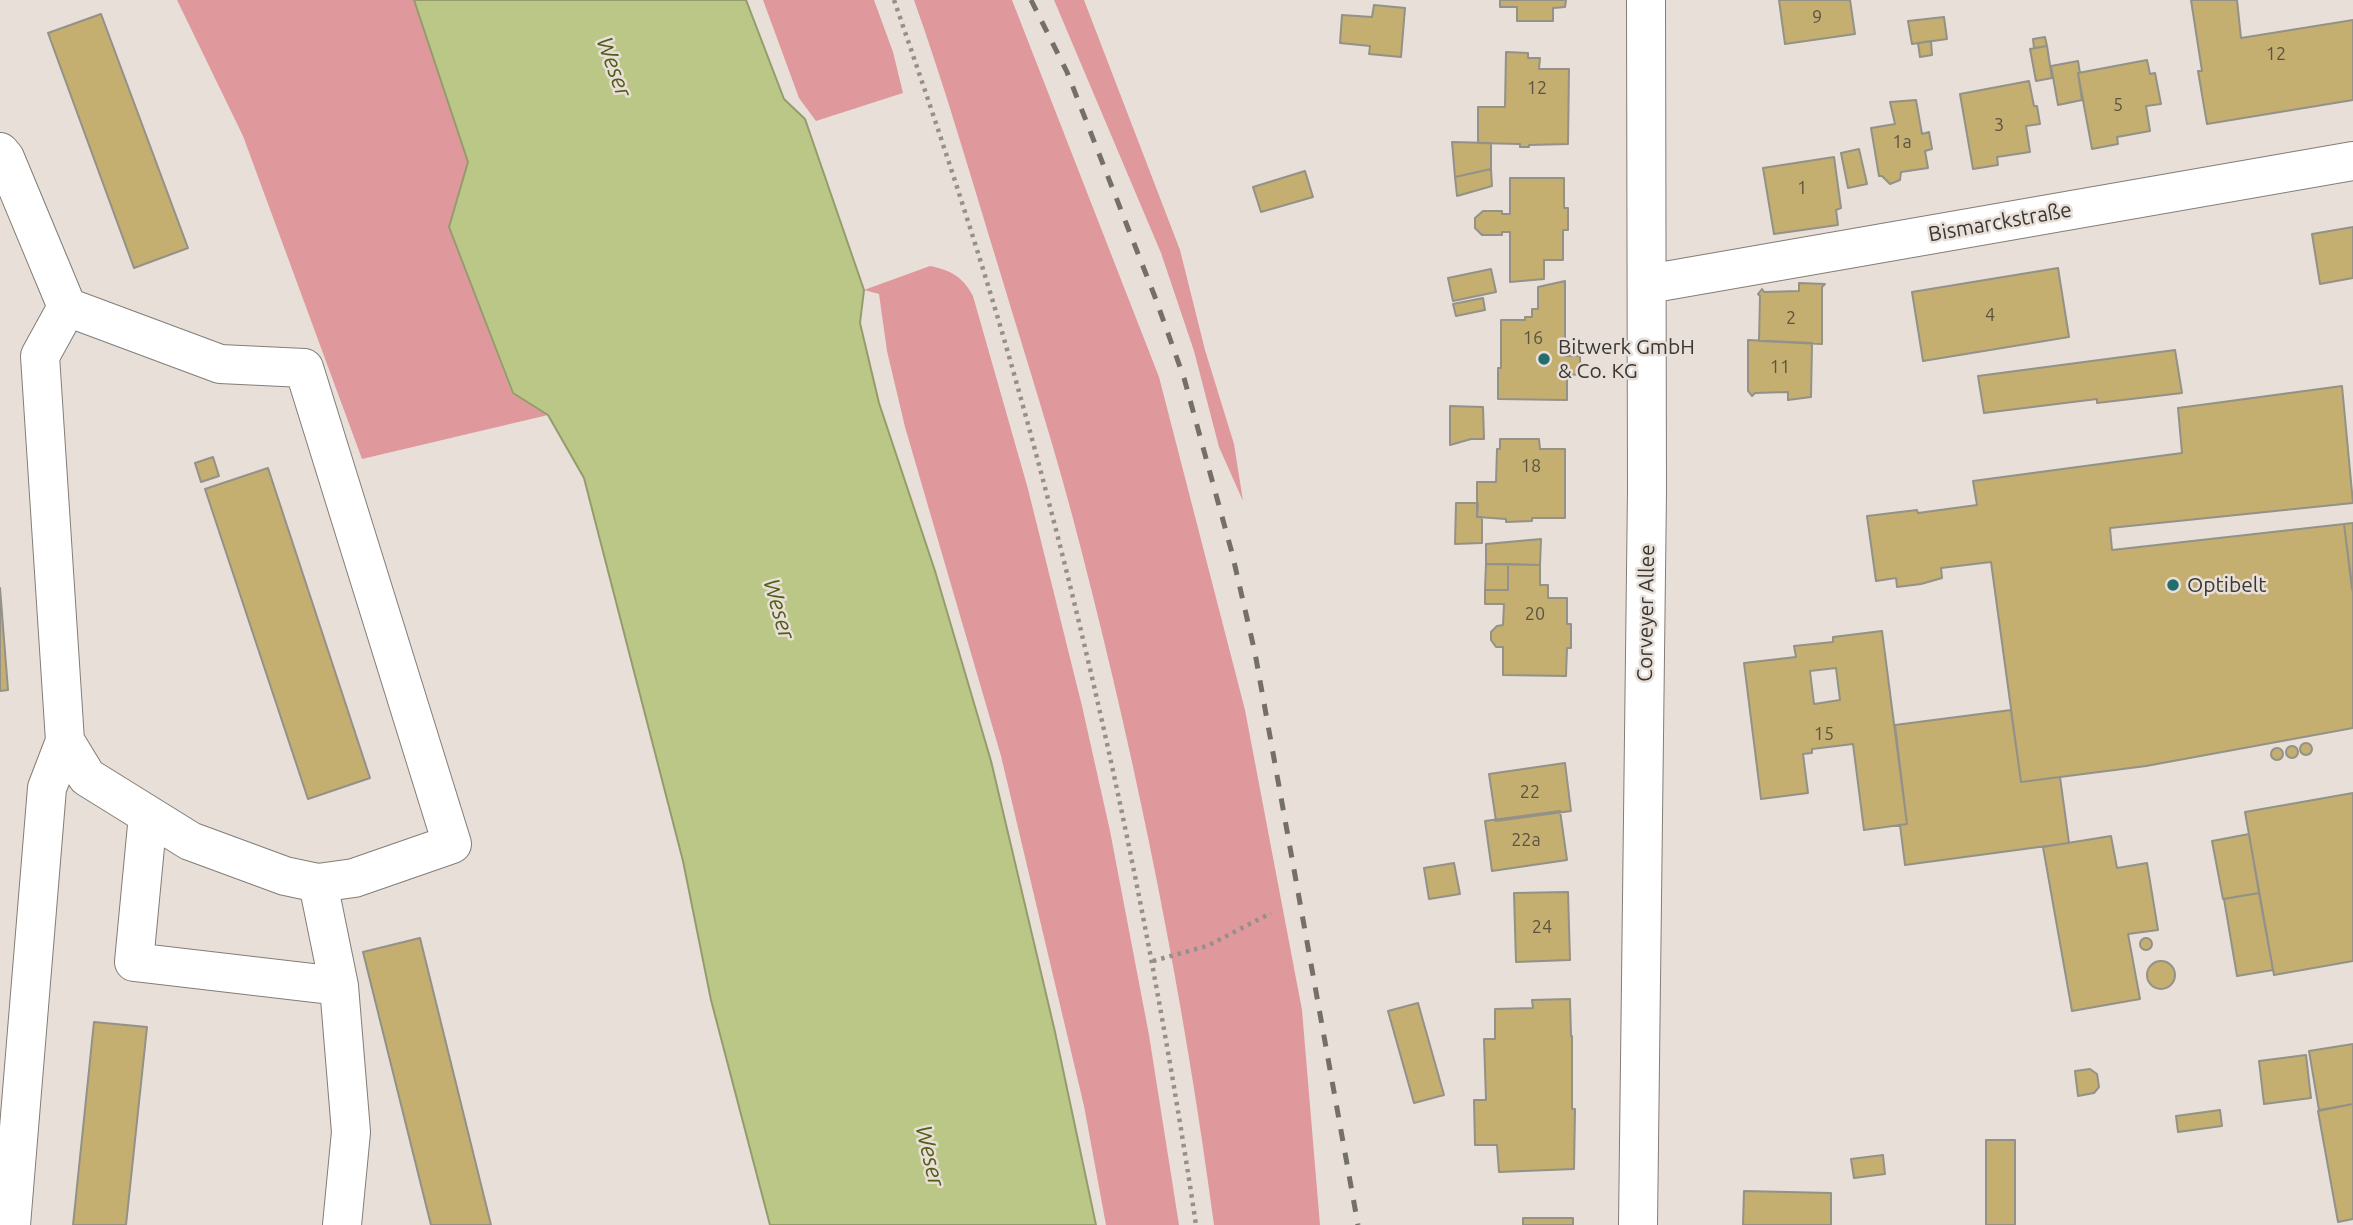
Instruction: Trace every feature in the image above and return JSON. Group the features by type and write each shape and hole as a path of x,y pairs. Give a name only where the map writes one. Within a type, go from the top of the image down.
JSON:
{"street":[{"name":"Corveyer Allee","path":"1638,1225 1648,284 1646,0"},
{"path":"0,152 5,158 67,307 220,364 304,368 452,844 354,878 318,883 285,876 190,841 88,777 65,741"},
{"name":"Bismarckstraße","path":"1648,284 2353,161"},
{"path":"11,1225 47,788 65,741 40,356 67,307"},
{"path":"148,815 134,962 339,986"},
{"path":"318,883 339,986 351,1132 342,1225"}],"path":[{"path":"894,0 993,305 1046,493 1091,675 1153,961 1196,1225"},
{"path":"1153,961 1207,946 1271,913"}],"shaded area":[{"path":"177,0 414,0 468,162 449,227 512,393 548,415 362,459 243,136"},
{"path":"763,0 874,0 893,52 903,93 816,121 799,98"},
{"path":"914,0 1012,0 1159,377 1245,710 1302,1010 1320,1225 1214,1225 1174,971 1141,803 1103,636 1073,517 1042,412 948,102"},
{"path":"1054,0 1084,0 1180,250 1205,350 1234,444 1243,501 1219,447 1194,351 1161,253"},
{"path":"930,266 956,275 973,296 1028,489 1110,831 1149,1035 1179,1225 1106,1225 1084,1106 1001,756 905,427 887,351 879,294 864,290"}],"water":[{"name":"Weser","path":"414,0 746,0 784,99 805,119 864,290 860,323 879,403 935,571 991,761 1055,1032 1096,1225 770,1225 711,1000 683,861 584,478 548,415 513,393 449,227 468,162"}],"building":[{"path":"1500,0 1566,0 1565,7 1553,8 1553,21 1517,21 1517,7 1500,7"},
{"path":"1779,0 1850,0 1855,34 1785,44"},
{"path":"2191,0 2237,0 2241,38 2353,20 2353,100 2207,124 2198,71 2202,71"},
{"path":"1374,5 1405,8 1401,57 1369,54 1370,46 1340,43 1342,15 1372,17"},
{"path":"101,14 188,248 134,268 48,33"},
{"path":"1944,17 1947,39 1912,44 1908,21"},
{"path":"2045,37 2047,46 2034,48 2033,39"},
{"path":"1931,41 1932,55 1920,57 1918,43"},
{"path":"2047,46 2052,78 2036,81 2030,49"},
{"path":"1506,52 1528,53 1528,58 1540,58 1539,69 1569,69 1568,144 1520,147 1520,144 1478,143 1478,107 1505,107"},
{"path":"2147,60 2150,74 2155,73 2161,104 2146,106 2150,131 2117,137 2118,144 2092,149 2078,73"},
{"path":"2078,61 2082,100 2058,105 2051,66"},
{"path":"2029,81 2040,124 2026,126 2030,152 1997,157 1998,165 1973,169 1960,94"},
{"path":"1916,100 1922,134 1929,132 1932,149 1925,151 1928,168 1901,172 1900,180 1890,184 1879,176 1871,128 1895,124 1890,102"},
{"path":"1452,142 1491,143 1491,169 1455,177"},
{"path":"1859,149 1867,184 1848,188 1841,153"},
{"path":"1834,157 1841,208 1836,210 1838,225 1774,234 1763,168"},
{"path":"1491,169 1492,186 1457,196 1455,177"},
{"path":"1305,171 1313,197 1261,212 1253,187"},
{"path":"1510,178 1564,178 1564,208 1568,208 1568,230 1563,230 1563,260 1544,260 1544,279 1510,282 1510,232 1502,232 1502,235 1482,235 1475,228 1475,218 1483,211 1510,214"},
{"path":"2353,227 2353,278 2320,284 2312,234"},
{"path":"2058,268 2069,337 1923,361 1912,292"},
{"path":"1491,269 1496,292 1453,301 1448,278"},
{"path":"1565,281 1565,356 1580,356 1580,375 1567,374 1567,400 1498,399 1501,320 1525,320 1525,317 1532,317 1532,309 1538,309 1538,287"},
{"path":"1799,283 1825,284 1822,287 1822,344 1759,341 1758,294 1762,289 1764,292 1799,291"},
{"path":"1483,298 1485,310 1456,316 1453,304"},
{"path":"1748,340 1812,343 1811,397 1788,400 1788,392 1755,393 1752,396 1748,391"},
{"path":"2175,350 2182,393 2097,403 2097,399 1984,413 1978,376"},
{"name":"Optibelt","path":"2342,386 2353,503 2110,528 2112,550 2344,524 2353,593 2353,728 2146,766 2021,782 1991,562 1941,568 1942,578 1921,584 1897,587 1896,578 1876,581 1867,516 1977,505 1973,481 2182,453 2178,408"},
{"path":"1450,406 1483,407 1484,439 1471,439 1450,445"},
{"path":"1500,439 1539,439 1540,449 1565,449 1565,518 1532,518 1532,521 1506,522 1506,519 1477,517 1477,482 1496,482"},
{"path":"213,457 219,476 201,482 195,463"},
{"path":"268,468 370,778 308,799 205,489"},
{"path":"1456,503 1478,503 1477,517 1482,517 1482,543 1455,544"},
{"path":"2353,523 2353,589 2352,589 2344,524"},
{"path":"1541,539 1540,565 1486,564 1486,544"},
{"path":"1486,564 1508,564 1508,590 1485,590"},
{"path":"1508,564 1540,565 1540,585 1548,585 1548,598 1567,598 1571,648 1567,648 1566,676 1503,675 1503,647 1496,647 1491,640 1491,632 1497,626 1503,625 1504,604 1485,604 1485,590 1508,590"},
{"path":"0,588 8,690 0,691"},
{"path":"1882,631 1907,824 1864,830 1853,744 1812,749 1812,753 1803,754 1808,793 1761,799 1744,663 1796,657 1794,646 1833,642 1833,637","holes":["1836,668 1840,700 1814,704 1810,671"]},
{"path":"2011,710 2021,782 2060,777 2069,843 1905,865 1900,825 1907,824 1895,725"},
{"path":"2301,744 2311,744 2311,754 2301,754"},
{"path":"2287,747 2297,747 2297,757 2287,757"},
{"path":"2272,749 2282,749 2282,759 2272,759"},
{"path":"1565,763 1571,811 1496,821 1489,774"},
{"path":"2353,793 2353,961 2274,975 2245,812"},
{"path":"1560,811 1567,860 1492,871 1485,821"},
{"path":"2249,834 2259,893 2223,899 2212,841"},
{"path":"2111,836 2117,868 2147,863 2158,930 2128,934 2140,999 2072,1011 2043,847"},
{"path":"1454,863 1460,894 1429,899 1424,868"},
{"path":"1568,892 1570,960 1516,962 1514,893"},
{"path":"2259,893 2273,970 2237,976 2224,899"},
{"path":"420,938 491,1225 431,1225 363,952"},
{"path":"2146,938 2152,944 2146,950 2140,944"},
{"path":"2161,961 2171,965 2175,975 2171,985 2161,989 2151,985 2147,975 2151,965"},
{"path":"1570,999 1572,1109 1575,1109 1574,1169 1499,1172 1497,1145 1475,1145 1474,1100 1486,1100 1484,1039 1495,1039 1495,1009 1533,1008 1532,1000"},
{"path":"1418,1003 1444,1095 1414,1103 1388,1011"},
{"path":"94,1022 147,1027 126,1225 73,1225"},
{"path":"2353,1044 2353,1104 2319,1110 2309,1051"},
{"path":"2306,1055 2311,1098 2264,1104 2259,1061"},
{"path":"2090,1069 2097,1074 2099,1087 2094,1093 2078,1096 2075,1071"},
{"path":"2353,1104 2353,1219 2338,1222 2318,1111"},
{"path":"2220,1110 2222,1126 2178,1132 2176,1116"},
{"path":"1986,1140 2015,1140 2015,1225 1986,1225"},
{"path":"1883,1155 1885,1174 1854,1178 1851,1159"},
{"path":"1744,1191 1831,1193 1831,1225 1743,1225"},
{"path":"1523,1218 1573,1218 1573,1225 1523,1225"}],"railway":[{"path":"1031,0 1067,72 1155,297 1184,378 1232,553 1255,653 1358,1225"}],"place":[{"name":"Bitwerk GmbH & Co. KG","path":"1544,359"},
{"name":"Optibelt","path":"2173,585"}]}
